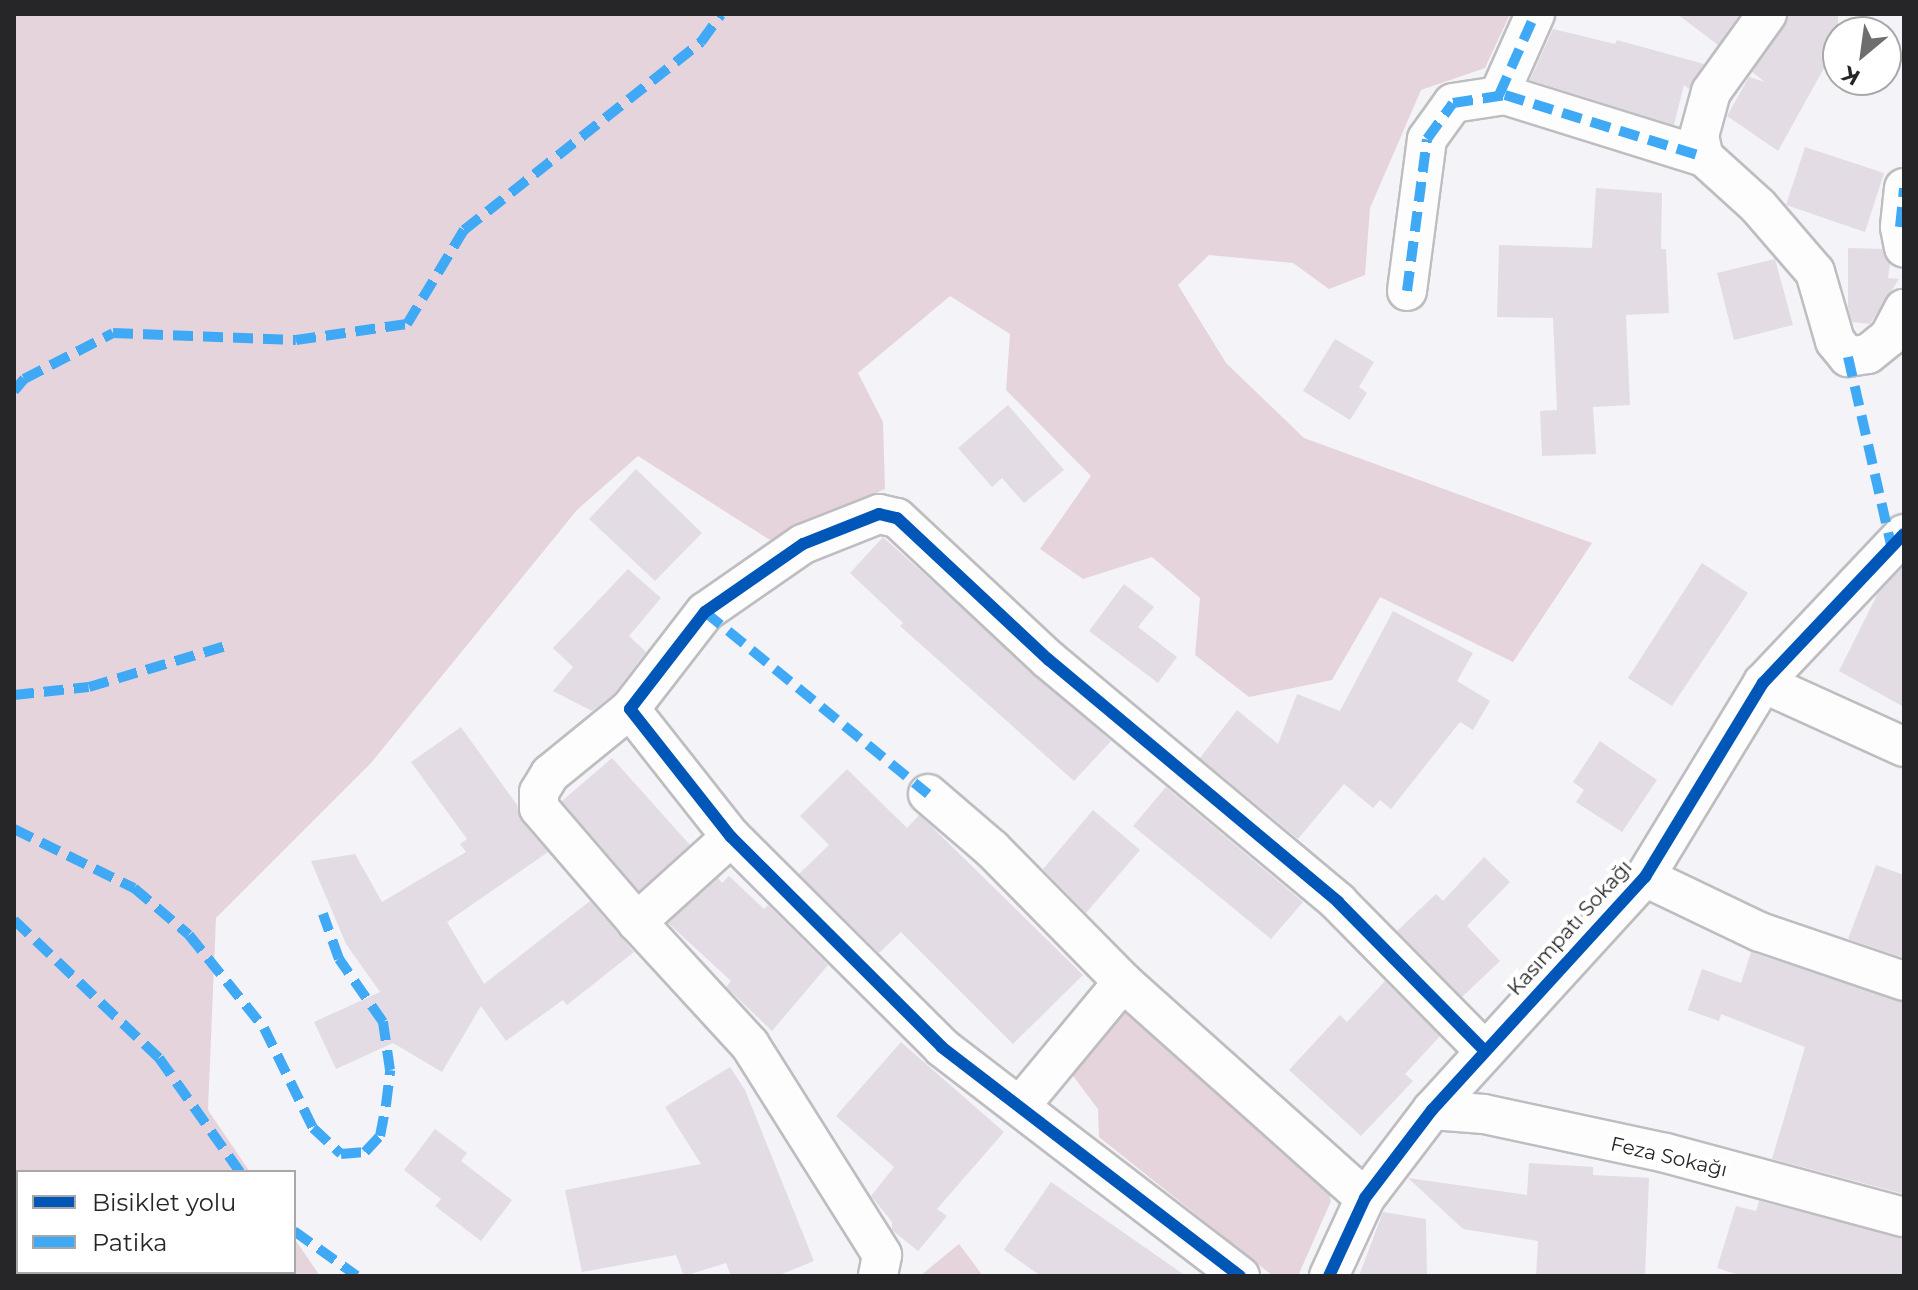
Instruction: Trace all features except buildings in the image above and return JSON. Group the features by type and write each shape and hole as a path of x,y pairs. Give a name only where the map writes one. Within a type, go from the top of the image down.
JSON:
{"street":[{"path":"1499,95 1535,14"},
{"path":"1704,157 1699,136 1711,92 1767,14"},
{"path":"1407,291 1427,139 1453,103 1499,95 1704,157 1758,206 1815,272 1835,341 1848,357 1868,354 1889,337 1904,309"},
{"path":"1904,188 1904,248"},
{"path":"878,1276 882,1255 750,1045 637,922 539,808 539,792 550,774 630,709 705,612 803,544 879,514 897,518 1049,660 1338,902 1484,1050"},
{"name":"Kasımpatı Sokağı","path":"1329,1276 1365,1198 1432,1110 1645,877 1763,683 1904,534"},
{"path":"1763,683 1904,747"},
{"path":"630,709 731,837 942,1047 1240,1276"},
{"path":"928,794 992,849 1123,982 1365,1198"},
{"path":"637,922 731,837"},
{"path":"1645,877 1760,932 1904,981"},
{"path":"1020,1106 1123,982"},
{"name":"Feza Sokağı","path":"1432,1110 1484,1114 1666,1153 1904,1217"}],"shaded area":[{"path":"14,14 1510,14 1485,68 1421,90 1370,208 1365,275 1329,289 1293,263 1209,255 1178,285 1226,363 1304,438 1592,543 1513,662 1380,597 1332,680 1249,697 1195,655 1200,598 1152,557 1083,579 1040,549 1091,476 1006,390 1010,334 950,296 858,373 883,422 885,489 770,540 638,456 577,510 371,763 216,918 208,1110 249,1170 16,1170 16,1274 296,1274 296,1241 320,1276 14,1276"},
{"path":"1113,1012 1137,1014 1325,1180 1331,1201 1298,1276 1273,1276 1099,1137 1098,1109 1070,1072"},
{"path":"959,1244 983,1276 920,1276"}],"marked path":[{"path":"14,391 24,379 113,333 296,340 407,324 464,230 701,42 721,14"},
{"path":"1499,95 1535,14"},
{"path":"1407,291 1427,139 1453,103 1505,95 1704,157"},
{"path":"1900,227 1904,188"},
{"path":"1848,357 1891,544"},
{"path":"705,612 928,794"},
{"path":"14,695 89,687 226,646"},
{"path":"14,829 134,888 189,935 264,1028 313,1128 341,1154 365,1152 380,1136 386,1105 390,1070 383,1022 339,959 323,914"},
{"path":"14,920 159,1058 239,1170"},
{"path":"296,1232 357,1276"}],"cycle path":[{"path":"1240,1276 942,1047 731,837 630,709 705,612 803,544 879,514 897,518 1049,660 1338,902 1484,1050"},
{"path":"1329,1276 1365,1198 1432,1110 1645,877 1763,683 1904,534"}]}
